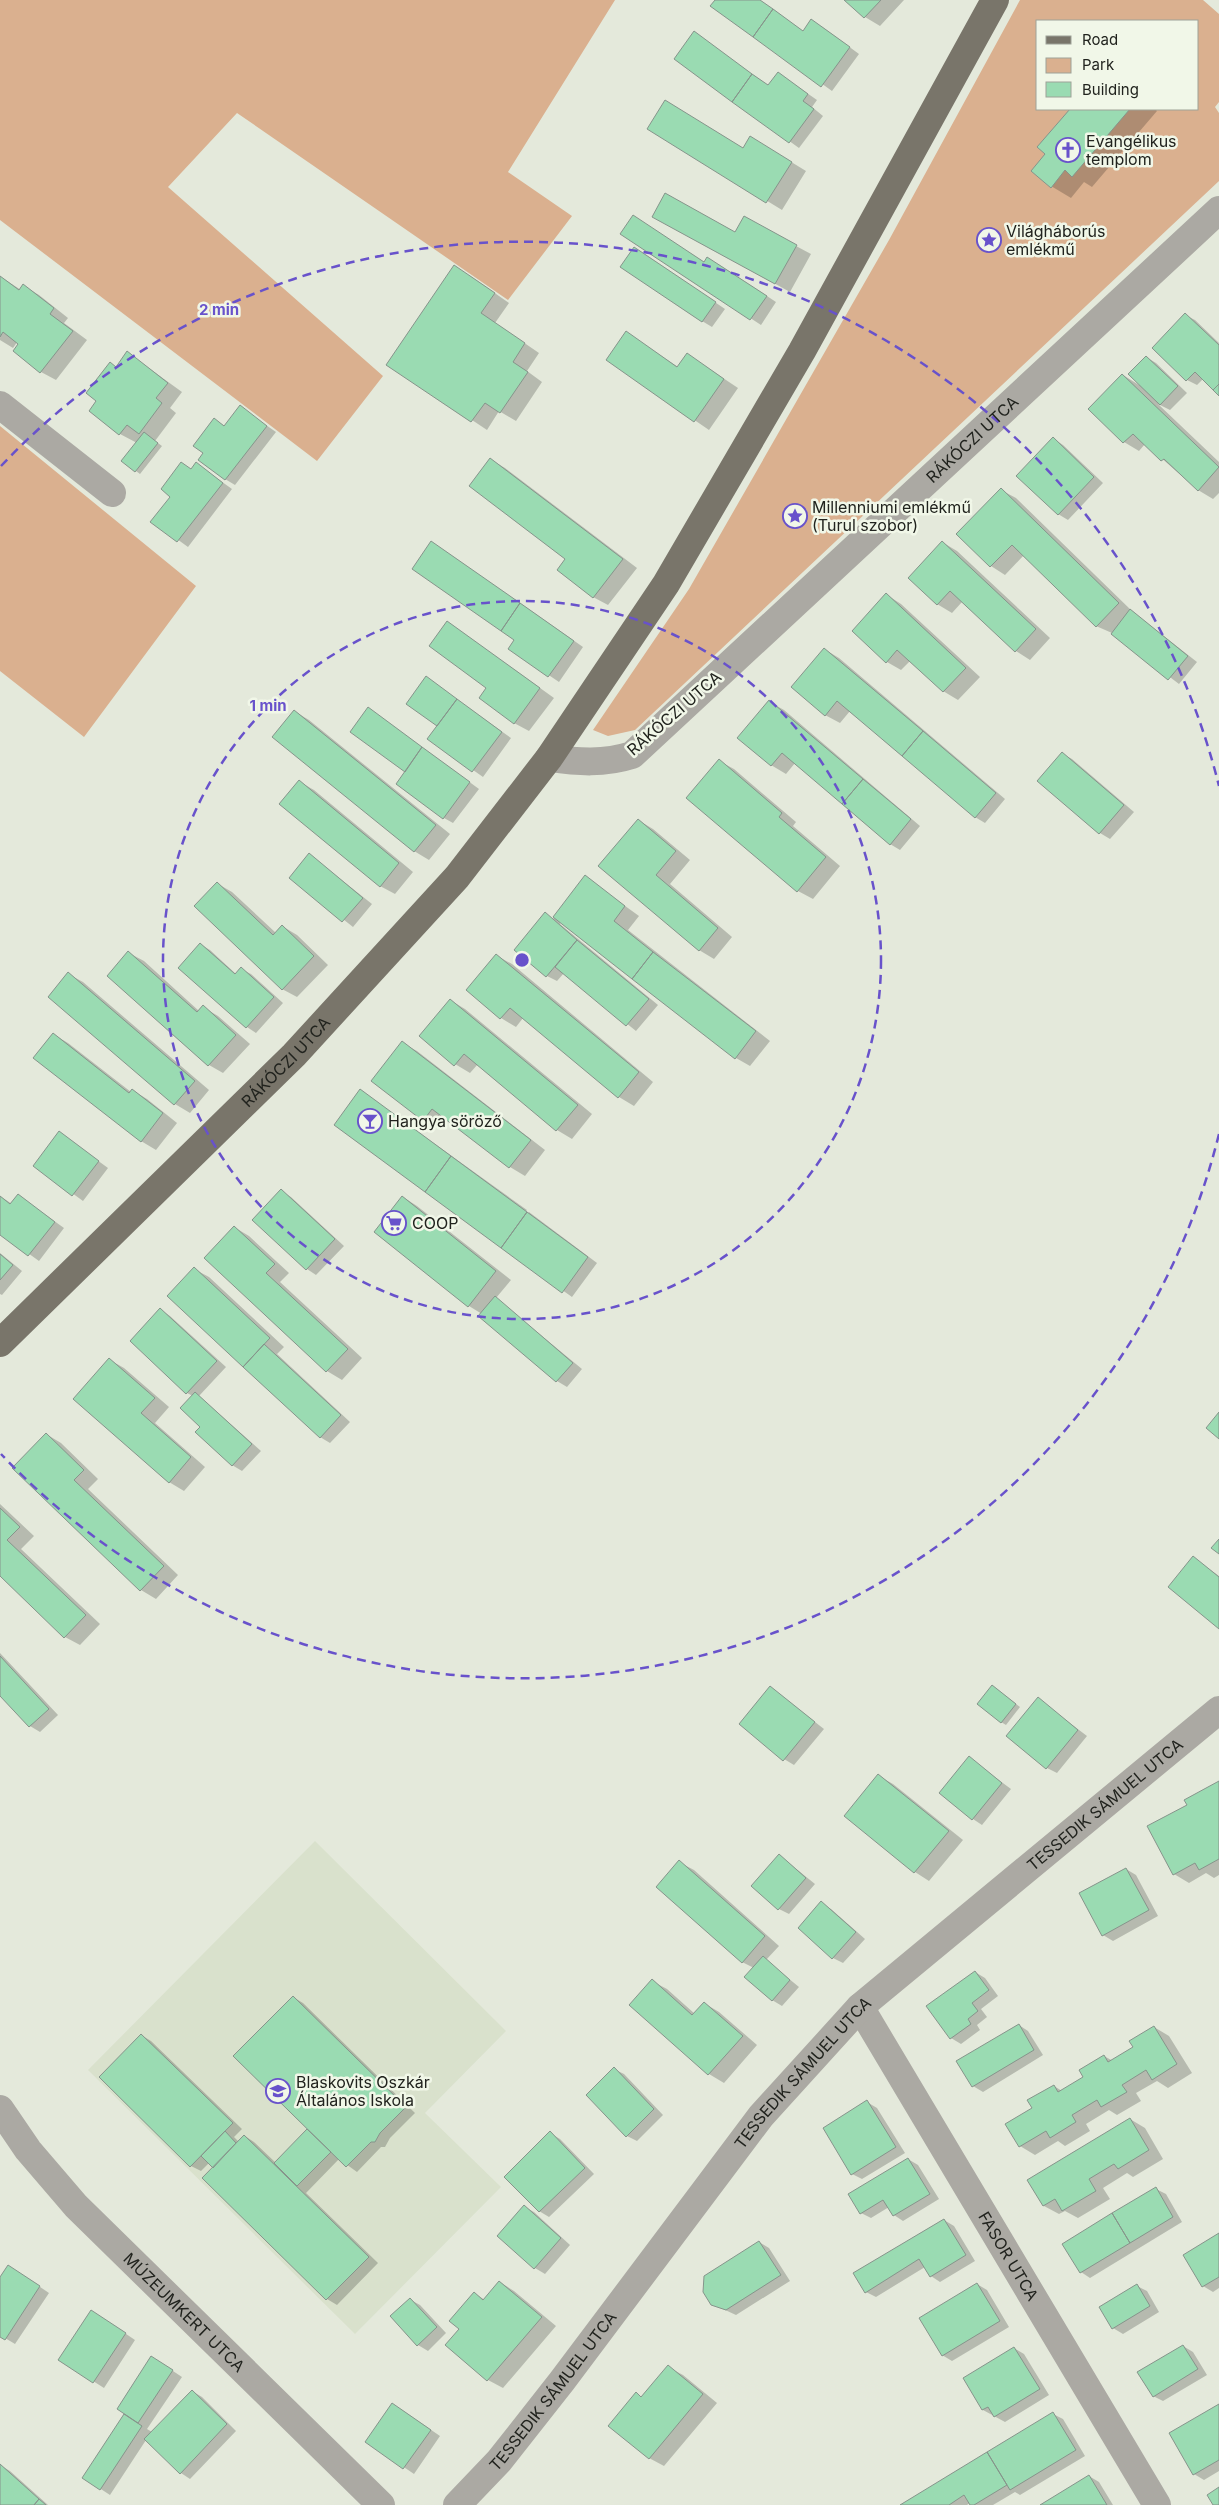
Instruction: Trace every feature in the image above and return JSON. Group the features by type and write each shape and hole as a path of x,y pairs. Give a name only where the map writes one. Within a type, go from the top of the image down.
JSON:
{"main road":[{"name":"RÁKÓCZI UTCA","path":"0,1343 294,1056 457,877 549,758 666,584 802,351 995,0"}],"street":[{"name":"RÁKÓCZI UTCA","path":"549,758 582,762 615,761 632,755 1219,210"},
{"path":"0,405 112,493"},
{"name":"TESSEDIK SÁMUEL UTCA","path":"456,2505 499,2461 562,2382 761,2116 860,2007 1219,1710"},
{"name":"FASOR UTCA","path":"860,2007 1157,2505"},
{"name":"MÚZEUMKERT UTCA","path":"0,2110 28,2150 76,2206 380,2505"}],"shaded area":[{"name":"Blaskovits Oszkár Általános Iskola","path":"315,1841 506,2031 425,2113 501,2187 355,2334 88,2070"}],"green space":[{"path":"0,0 615,0 508,172 572,216 508,300 237,113 168,187 383,376 317,461 0,220"},
{"path":"1020,0 1203,0 1219,14 1219,102 1215,107 1219,113 1219,181 635,730 608,736 593,730 689,589 889,240"},
{"path":"0,426 196,586 84,737 0,671"}],"building":[{"path":"715,0 760,0 773,9 753,37 710,6"},
{"path":"844,0 881,0 864,18"},
{"path":"773,9 803,31 811,19 850,47 821,87 753,37"},
{"path":"694,31 752,74 732,102 674,59"},
{"path":"778,72 808,94 803,101 814,109 789,143 732,102 752,74 768,85"},
{"path":"665,100 743,148 750,136 792,162 766,203 647,129"},
{"name":"Evangélikus templom","path":"1069,110 1129,110 1072,177 1065,170 1051,188 1031,171 1045,154 1037,147"},
{"path":"665,193 735,232 744,216 797,245 775,284 652,217"},
{"path":"633,215 704,262 707,257 767,296 750,320 620,234"},
{"path":"634,247 716,302 702,322 620,267"},
{"path":"454,265 495,293 481,313 525,343 513,362 528,372 500,413 485,403 471,422 386,365"},
{"path":"0,276 19,290 23,284 54,308 50,314 73,331 40,373 13,351 18,344 3,332 0,337"},
{"path":"1185,313 1219,345 1219,384 1213,390 1195,372 1186,381 1152,348"},
{"path":"626,331 677,367 687,353 724,379 694,422 606,360"},
{"path":"127,351 168,383 156,398 162,403 139,434 127,425 119,435 89,411 96,401 86,393 110,362 116,367"},
{"path":"1146,356 1178,386 1160,405 1128,374"},
{"path":"1122,374 1219,467 1198,491 1164,459 1161,461 1133,434 1123,443 1088,409"},
{"path":"1219,384 1219,396 1213,390"},
{"path":"240,405 267,426 225,480 198,460 203,453 193,446 214,418 224,426"},
{"path":"144,432 158,443 135,472 121,461"},
{"path":"1053,437 1094,477 1058,515 1016,476"},
{"path":"490,458 623,559 593,598 557,570 565,559 469,486"},
{"path":"181,462 191,469 196,462 223,483 177,542 150,522 170,497 161,489"},
{"path":"1001,488 1119,603 1096,627 1012,545 990,567 956,534"},
{"path":"431,541 520,603 501,631 412,569"},
{"path":"942,541 1036,629 1015,652 950,591 937,605 908,578"},
{"path":"886,593 966,668 943,692 897,650 886,663 852,631"},
{"path":"520,603 574,641 548,677 508,649 514,640 501,631"},
{"path":"1130,609 1188,656 1168,680 1111,634"},
{"path":"447,621 540,688 514,724 479,698 486,688 429,646"},
{"path":"824,648 923,731 902,756 837,701 825,716 791,687"},
{"path":"426,676 457,699 437,726 406,704"},
{"path":"457,699 502,732 472,772 427,739"},
{"path":"769,700 863,779 842,804 782,753 771,766 737,738"},
{"path":"368,707 422,747 405,772 350,732"},
{"path":"294,710 436,825 414,852 272,737"},
{"path":"923,731 996,793 975,818 902,756"},
{"path":"422,747 470,782 443,819 396,784"},
{"path":"1062,752 1124,805 1099,834 1037,781"},
{"path":"719,759 782,813 779,817 826,857 797,892 686,798"},
{"path":"863,779 911,819 890,845 842,804"},
{"path":"299,780 399,863 380,887 279,804"},
{"path":"638,819 676,851 656,875 718,928 699,951 598,866"},
{"path":"309,853 363,898 342,922 289,878"},
{"path":"585,875 625,906 614,921 653,952 632,979 553,917"},
{"path":"217,882 273,935 282,925 314,956 282,990 194,906"},
{"path":"545,912 577,940 546,977 514,950"},
{"path":"577,940 649,999 626,1026 555,967"},
{"path":"200,943 235,974 241,967 274,997 246,1028 178,968"},
{"path":"128,951 197,1012 203,1005 236,1035 208,1066 107,976"},
{"path":"653,952 756,1031 735,1059 632,979"},
{"path":"496,954 639,1072 618,1098 510,1008 500,1019 466,990"},
{"path":"68,972 195,1081 174,1105 48,997"},
{"path":"450,999 578,1105 556,1131 464,1054 454,1066 419,1036"},
{"path":"53,1033 129,1093 132,1089 163,1113 141,1142 33,1058"},
{"path":"402,1041 531,1140 509,1168 432,1109 423,1121 371,1081"},
{"path":"360,1089 451,1156 425,1192 334,1125"},
{"path":"59,1131 99,1161 72,1196 33,1166"},
{"path":"451,1156 527,1212 501,1248 425,1192"},
{"path":"281,1189 335,1239 306,1270 252,1220"},
{"path":"18,1194 55,1222 28,1256 0,1235 0,1196 10,1204"},
{"path":"402,1196 496,1271 468,1307 374,1232"},
{"path":"527,1212 588,1257 562,1293 501,1248"},
{"path":"234,1226 275,1264 266,1273 348,1349 326,1372 204,1258"},
{"path":"0,1254 13,1265 0,1280"},
{"path":"194,1267 270,1338 243,1367 167,1296"},
{"path":"495,1296 573,1363 556,1382 478,1316"},
{"path":"160,1308 217,1361 186,1394 130,1341"},
{"path":"264,1344 341,1415 320,1438 243,1367"},
{"path":"109,1358 155,1398 141,1413 191,1457 169,1483 73,1399"},
{"path":"195,1392 252,1444 232,1466 195,1432 200,1427 180,1408"},
{"path":"1219,1412 1219,1439 1206,1428"},
{"path":"46,1433 84,1470 74,1480 164,1566 140,1591 12,1468"},
{"path":"0,1508 20,1527 7,1540 86,1615 64,1638 0,1576"},
{"path":"1219,1539 1219,1554 1211,1548"},
{"path":"1193,1556 1219,1577 1219,1629 1168,1587"},
{"path":"0,1656 49,1709 29,1727 0,1696"},
{"path":"992,1685 1016,1704 1001,1723 977,1704"},
{"path":"770,1686 815,1722 783,1761 739,1724"},
{"path":"1038,1697 1078,1730 1046,1769 1006,1736"},
{"path":"969,1756 1002,1783 972,1820 939,1793"},
{"path":"878,1774 949,1831 914,1873 844,1816"},
{"path":"1219,1781 1219,1859 1199,1870 1195,1863 1173,1875 1147,1826 1187,1805 1184,1800"},
{"path":"779,1854 806,1878 778,1910 751,1886"},
{"path":"679,1860 765,1936 742,1963 656,1887"},
{"path":"1126,1868 1149,1910 1102,1936 1079,1893"},
{"path":"821,1901 856,1932 832,1959 798,1928"},
{"path":"763,1956 790,1980 772,2001 744,1977"},
{"path":"975,1971 989,1990 972,2003 978,2011 968,2019 971,2024 950,2039 926,2006"},
{"path":"652,1979 692,2015 704,2002 743,2036 708,2075 629,2005"},
{"path":"293,1996 406,2107 380,2133 375,2142 371,2142 346,2167 233,2056"},
{"path":"1019,2024 1034,2050 972,2087 956,2061"},
{"path":"1154,2026 1177,2064 1152,2080 1146,2070 1122,2085 1127,2092 1101,2107 1097,2100 1072,2115 1076,2122 1050,2138 1046,2131 1019,2147 1005,2124 1032,2108 1027,2100 1054,2085 1058,2092 1083,2077 1079,2070 1104,2055 1108,2062 1133,2047 1129,2041"},
{"path":"141,2034 233,2123 190,2167 99,2077"},
{"path":"614,2067 654,2109 626,2137 586,2095"},
{"path":"867,2100 896,2147 851,2175 823,2128"},
{"path":"1130,2118 1149,2150 1118,2169 1114,2164 1089,2179 1096,2191 1062,2211 1055,2199 1043,2206 1027,2180"},
{"path":"307,2129 331,2152 297,2186 274,2163"},
{"path":"225,2131 236,2143 213,2168 201,2156"},
{"path":"550,2131 585,2168 539,2212 504,2177"},
{"path":"244,2135 369,2257 326,2300 202,2178"},
{"path":"908,2158 930,2194 893,2216 883,2200 860,2214 848,2194"},
{"path":"1156,2187 1173,2217 1130,2243 1112,2213"},
{"path":"524,2205 561,2238 534,2269 497,2236"},
{"path":"1112,2213 1130,2243 1080,2273 1062,2244"},
{"path":"944,2219 966,2255 930,2277 919,2259 865,2293 853,2273"},
{"path":"1219,2233 1219,2277 1202,2287 1183,2255"},
{"path":"759,2241 781,2275 726,2310 711,2305 703,2292 704,2276"},
{"path":"8,2265 40,2286 5,2340 0,2337 0,2277"},
{"path":"499,2281 542,2317 487,2381 445,2345 459,2329 449,2321 474,2292 483,2300"},
{"path":"977,2283 1000,2321 942,2356 919,2318"},
{"path":"1137,2284 1150,2306 1112,2329 1099,2307"},
{"path":"410,2298 437,2327 417,2346 390,2316"},
{"path":"91,2310 126,2333 93,2383 58,2360"},
{"path":"1183,2345 1198,2369 1153,2397 1137,2372"},
{"path":"1014,2347 1040,2389 994,2417 988,2407 982,2410 963,2378"},
{"path":"151,2356 173,2370 138,2423 117,2409"},
{"path":"668,2365 703,2394 649,2459 608,2426 636,2392 641,2397"},
{"path":"192,2390 227,2424 180,2474 144,2439"},
{"path":"392,2403 431,2430 403,2469 365,2442"},
{"path":"1219,2404 1219,2460 1193,2475 1169,2433"},
{"path":"1053,2412 1076,2450 1010,2490 987,2452"},
{"path":"124,2414 142,2426 100,2490 82,2478"},
{"path":"987,2452 1007,2485 974,2505 970,2505 964,2495 949,2505 900,2505"},
{"path":"0,2464 39,2499 34,2505 0,2505"},
{"path":"1089,2475 1107,2505 1040,2505"},
{"path":"1219,2487 1219,2505 1213,2505 1207,2495"},
{"path":"39,2499 46,2505 34,2505"}],"place":[{"name":"Evangélikus templom","path":"1068,150"},
{"name":"Világháborús emlékmű","path":"989,240"},
{"name":"Millenniumi emlékmű (Turul szobor)","path":"795,516"},
{"name":"Hangya söröző","path":"370,1121"},
{"name":"COOP","path":"394,1223"},
{"name":"Blaskovits Oszkár Általános Iskola","path":"278,2091"}]}
